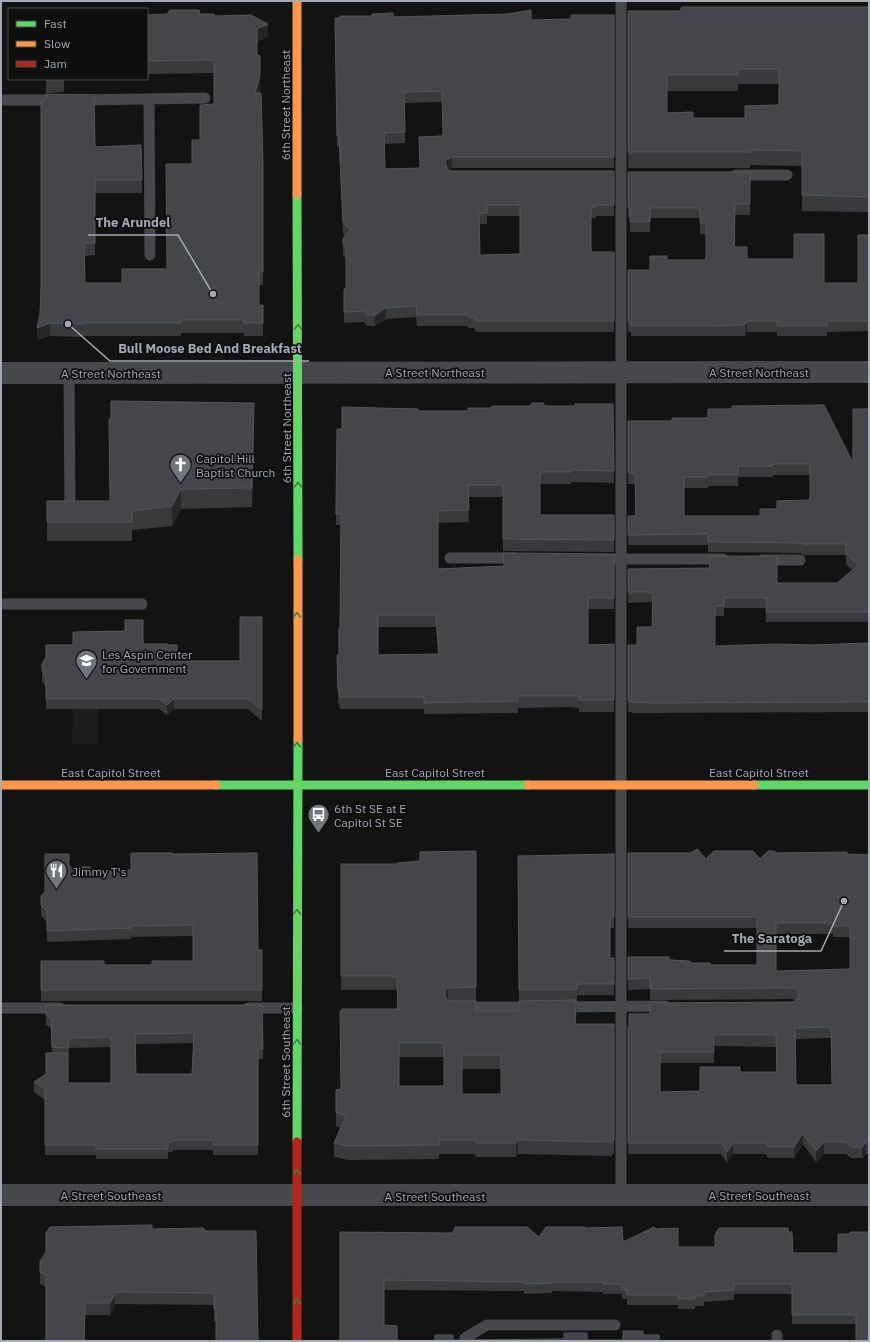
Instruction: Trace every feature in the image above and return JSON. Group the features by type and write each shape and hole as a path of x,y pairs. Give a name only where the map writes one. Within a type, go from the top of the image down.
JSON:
{"main road":[{"name":"6th Street Northeast","path":"297,1 297,784"},
{"name":"6th Street Southeast","path":"296,1341 297,784"},
{"name":"East Capitol Street","path":"1,785 869,785"}],"street":[{"name":"A Street Northeast","path":"1,373 869,372"},
{"name":"A Street Southeast","path":"1,1195 869,1195"}],"lane":[{"path":"621,1 621,1196"},
{"path":"1,100 204,98"},
{"path":"149,99 150,255"},
{"path":"724,175 787,175"},
{"path":"69,373 70,511"},
{"path":"450,558 528,558"},
{"path":"606,559 730,560"},
{"path":"753,560 800,560"},
{"path":"1,604 142,604"},
{"path":"451,1008 676,1006"},
{"path":"1,1008 72,1008"},
{"path":"240,1008 297,1008"},
{"path":"465,1341 465,1338 487,1325 615,1325"}],"shaded area":[{"name":"Les Aspin Center for Government","path":"74,642 98,706 99,744 72,744"}],"building":[{"path":"682,7 869,7 869,197 802,195 802,151 750,150 750,152 628,152 628,11 680,11","holes":["738,69 779,69 779,105 745,106 745,118 693,118 693,112 667,113 667,75 738,75"]},
{"path":"170,10 199,10 200,14 214,14 214,16 251,15 268,24 257,29 257,55 260,56 260,75 255,93 261,93 263,164 263,272 259,272 259,305 263,305 263,323 244,323 244,320 181,320 181,323 50,323 37,328 40,314 41,286 41,101 46,100 46,94 94,95 95,147 141,145 142,180 95,180 95,243 84,243 85,283 122,283 122,269 167,269 166,164 192,164 192,140 200,140 200,105 214,104 214,60 148,61 148,15 167,14"},
{"path":"531,10 531,20 571,19 571,15 614,15 614,157 452,157 446,160 445,164 448,170 452,171 614,171 614,205 596,205 596,207 591,207 591,252 614,252 614,321 476,321 474,317 468,317 468,315 417,315 416,306 386,308 375,315 367,315 364,311 344,312 344,289 346,289 346,247 343,244 343,238 351,230 343,222 339,136 337,136 335,18 340,18 340,16 372,16 372,14 393,13 393,17 507,14","holes":["442,91 443,136 419,137 420,168 385,169 384,133 405,132 404,92","487,205 520,205 520,254 480,255 479,213 487,213"]},
{"path":"628,172 750,172 750,204 735,204 734,247 747,247 747,259 794,259 794,234 824,234 824,283 858,283 858,235 869,235 869,321 827,321 827,326 777,326 777,321 747,321 745,325 631,326 631,322 628,322 628,270 650,270 650,256 667,256 667,260 706,260 706,223 700,223 700,208 650,208 650,222 630,222 630,207 628,207"},
{"name":"Capitol Hill Baptist Church","path":"111,401 254,403 252,488 181,489 172,506 132,511 132,522 47,522 47,501 110,501 109,419 111,419"},
{"path":"532,403 543,403 545,406 613,404 614,471 571,470 571,472 540,472 540,515 614,515 614,540 503,539 503,485 468,485 469,510 438,511 438,569 504,566 503,553 614,554 614,598 588,598 588,645 614,644 614,700 579,700 579,696 518,696 518,701 424,703 424,697 340,697 338,688 337,655 339,655 340,628 341,514 336,514 336,504 337,429 342,429 342,407 418,409 418,411 468,411 468,408 491,408 492,406 530,406","holes":["378,615 436,615 439,654 378,655"]},
{"path":"824,405 853,463 853,409 867,409 869,407 869,612 766,612 767,598 724,598 724,606 715,606 715,646 869,643 869,702 653,703 628,701 628,645 637,645 637,627 652,627 653,592 628,592 628,569 710,568 709,556 777,556 777,583 837,583 859,565 846,554 846,544 708,542 708,534 628,535 628,516 636,516 635,473 628,473 628,421 672,421 672,418 708,418 708,409 732,409 732,406","holes":["810,464 810,500 777,501 777,509 760,509 760,516 684,516 684,477 738,475 738,466"]},
{"path":"240,617 262,617 262,710 248,699 174,699 167,705 159,699 46,699 46,678 42,670 42,664 46,657 46,645 73,645 73,632 125,631 125,620 143,620 143,644 177,645 177,661 240,661"},
{"path":"697,849 706,859 714,851 753,851 760,859 768,851 774,851 777,853 847,852 847,854 869,855 869,1142 866,1142 862,1147 851,1147 846,1142 824,1142 816,1151 803,1133 794,1147 768,1147 766,1143 733,1143 727,1152 721,1143 628,1143 629,1014 650,1014 650,1003 792,1002 798,999 799,994 796,989 792,988 650,989 650,978 628,979 628,957 669,957 669,960 690,961 690,963 710,963 710,965 757,965 757,917 628,917 628,853 690,853","holes":["776,923 833,923 833,926 850,926 850,969 776,971","831,1027 832,1085 796,1085 795,1028","713,1035 776,1035 777,1072 740,1072 740,1067 700,1067 700,1091 660,1092 660,1052 714,1052"]},
{"path":"476,851 476,987 448,988 445,991 445,997 447,1000 476,1001 476,1011 519,1011 519,1001 576,1000 575,1024 614,1024 614,1140 612,1140 612,1142 518,1140 516,1143 476,1143 475,1140 439,1140 439,1145 348,1146 334,1143 346,1116 336,1112 336,1090 341,1089 340,1011 342,1011 342,1009 398,1009 397,976 341,976 341,864 397,864 420,861 420,852","holes":["399,1043 444,1043 444,1086 399,1086","462,1055 501,1055 501,1094 462,1094"]},
{"path":"131,853 257,853 258,950 262,950 262,990 41,990 41,961 104,961 104,965 152,965 152,961 193,961 193,925 131,926 131,928 47,931 47,911 41,905 41,896 45,892 45,854 69,854 69,867 90,867 90,871 131,870"},
{"path":"614,854 614,917 610,917 610,958 614,958 614,984 577,984 576,990 519,990 518,856"},
{"path":"46,1005 262,1005 263,1049 258,1049 258,1145 213,1145 213,1140 173,1140 173,1142 168,1142 168,1149 96,1149 96,1145 45,1145 45,1090 34,1082 46,1074 46,1053 68,1053 68,1083 111,1083 111,1037 69,1038 68,1048 52,1047 51,1018 46,1015","holes":["194,1033 192,1074 136,1074 135,1034"]},
{"path":"152,1225 152,1229 204,1228 204,1231 256,1231 258,1341 216,1341 216,1309 214,1309 214,1293 115,1292 110,1303 85,1303 84,1341 46,1341 46,1275 40,1272 40,1261 46,1252 46,1233 50,1227"},
{"path":"455,1227 527,1227 539,1237 546,1227 622,1227 623,1242 654,1227 656,1229 678,1228 678,1247 715,1247 715,1235 719,1228 788,1228 788,1232 792,1232 793,1253 838,1253 838,1234 869,1231 869,1341 856,1341 856,1315 792,1315 792,1284 734,1284 734,1290 704,1292 704,1296 695,1296 695,1299 678,1299 678,1295 627,1295 627,1290 622,1290 622,1284 603,1284 603,1282 552,1282 524,1284 524,1282 384,1280 384,1325 397,1326 397,1341 340,1341 340,1232 453,1233"},
{"path":"623,1331 643,1331 643,1335 659,1335 659,1341 435,1341 435,1335 453,1335 453,1340 564,1339 564,1333 587,1333 587,1340 623,1340"}],"traffic: fast":[{"path":"297,194 298,560"},
{"path":"297,1142 298,740"},
{"path":"216,785 528,785"},
{"path":"754,785 869,785"}],"traffic: slow":[{"path":"297,1 297,194"},
{"path":"298,560 298,740"},
{"path":"1,785 216,785"},
{"path":"528,785 754,785"}],"traffic: jam":[{"path":"297,1142 297,1341"}],"place":[{"name":"The Arundel","path":"213,294"},
{"name":"Bull Moose Bed And Breakfast","path":"68,324"},
{"name":"Capitol Hill Baptist Church","path":"181,484"},
{"name":"Les Aspin Center for Government","path":"86,680"},
{"name":"6th St SE at E Capitol St SE","path":"318,834"},
{"name":"Jimmy T's","path":"56,890"},
{"name":"The Saratoga","path":"844,901"}]}
